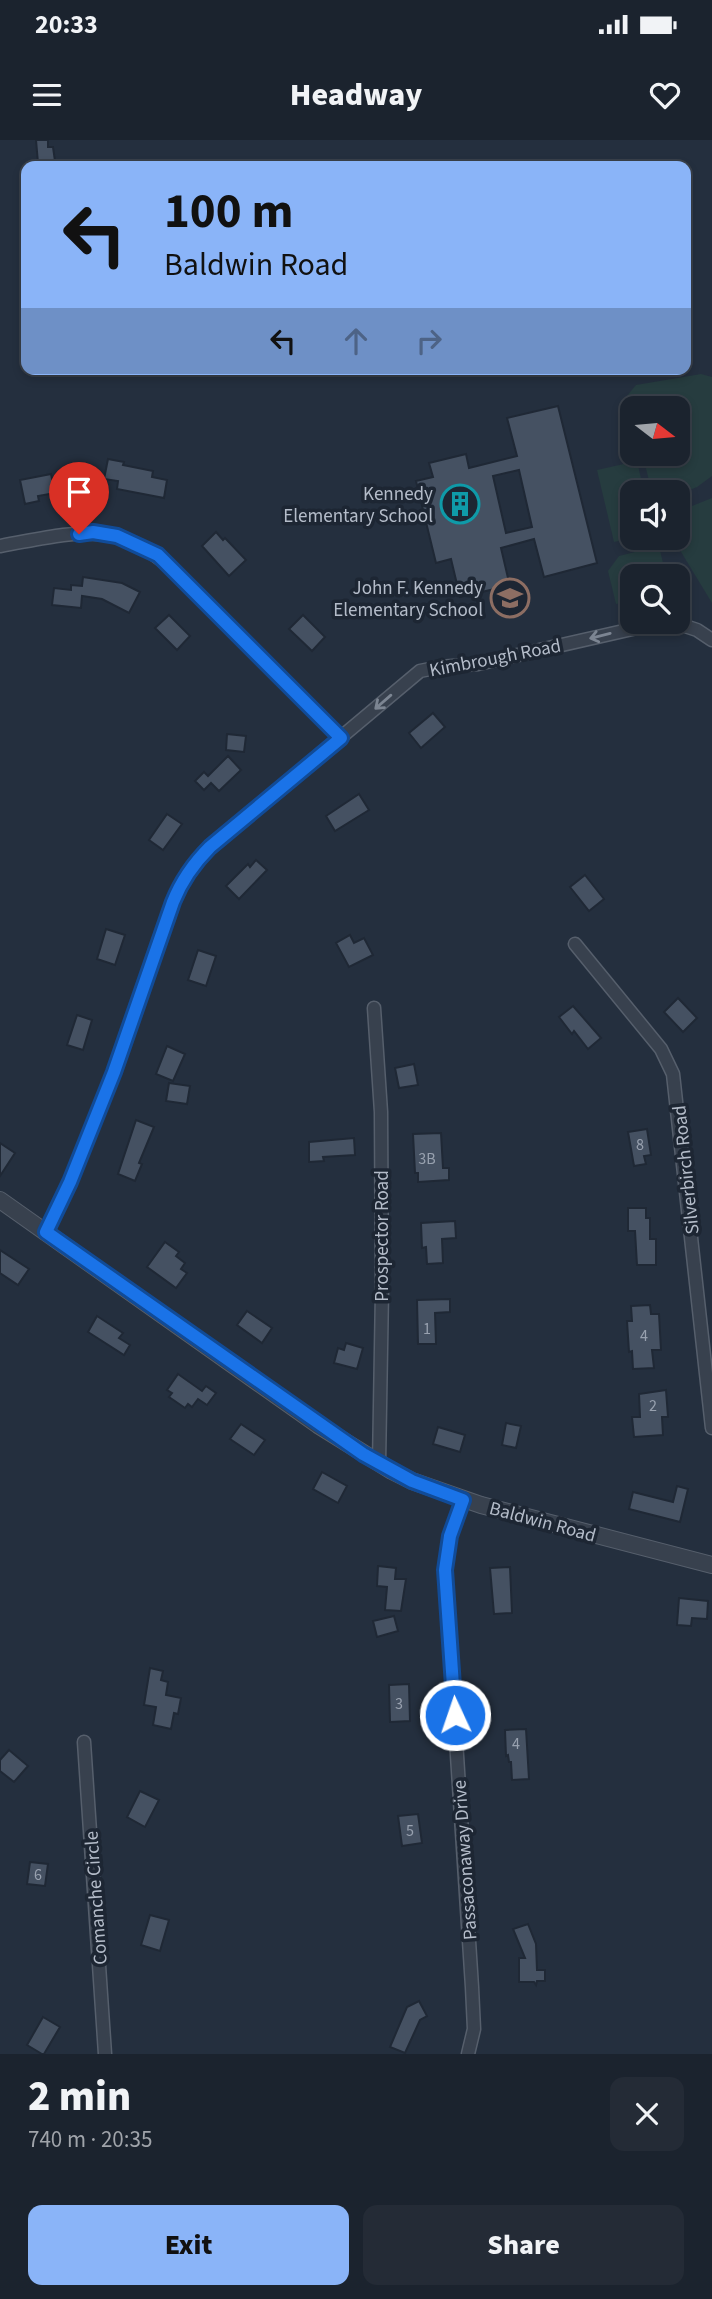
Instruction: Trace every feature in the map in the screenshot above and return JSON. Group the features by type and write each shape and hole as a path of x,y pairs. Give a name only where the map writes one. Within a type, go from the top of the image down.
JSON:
{"street":[{"path":"0,546 93,532 117,536 158,555 341,738"},
{"name":"Kimbrough Road","path":"46,1232 70,1182 110,1082 173,902 182,882 210,847 405,682 426,669 478,664 650,625 682,625 712,640"},
{"name":"Silverbirch Road","path":"575,944 661,1049 673,1074 712,1428"},
{"name":"Prospector Road","path":"374,1008 382,1112 379,1464"},
{"name":"Baldwin Road","path":"0,1200 318,1425 379,1464 412,1481 463,1500 712,1565"},
{"name":"Passaconaway Drive","path":"463,1500 450,1536 445,1570 474,2029 468,2054"},
{"name":"Comanche Circle","path":"84,1742 105,2054"}],"green space":[{"path":"701,374 712,377 712,476 697,487 690,490 690,480 649,480 645,466 690,466 690,396 627,396 636,385"},
{"path":"620,465 638,466 641,480 620,480 620,541 614,542 597,470"},
{"path":"712,498 712,603 680,550 690,550 692,506"},
{"path":"643,550 660,550 663,564 620,564 620,603 616,604 608,571 619,556"}],"building":[{"path":"36,140 48,140 48,147 53,147 55,161 38,161"},
{"name":"Kennedy Elementary School","path":"558,406 597,563 544,577 534,539 501,548 511,591 500,594 499,588 460,597 451,559 436,563 416,481 433,477 429,463 466,454 469,468 517,456 507,418","holes":["519,470 532,527 506,533 493,476"]},
{"path":"108,459 153,471 152,477 167,480 164,498 117,489 118,481 104,479"},
{"path":"51,474 55,493 38,496 39,501 25,504 20,480"},
{"path":"216,532 246,560 229,576 202,546"},
{"path":"83,577 122,583 140,592 129,613 102,599 82,596 81,608 52,605 54,588 71,590 71,585 82,586"},
{"path":"169,615 190,636 177,650 155,628"},
{"path":"303,615 325,637 312,651 289,629"},
{"path":"433,713 445,727 421,748 409,733"},
{"path":"227,734 246,736 244,752 226,750"},
{"path":"228,756 241,770 219,791 211,783 204,790 195,781 204,772 208,776"},
{"path":"359,794 369,810 335,831 326,816"},
{"path":"167,814 182,824 163,850 149,840"},
{"path":"256,860 267,870 239,899 226,886 248,864 250,867"},
{"path":"585,875 604,899 589,911 570,887"},
{"path":"106,929 125,935 115,965 97,959"},
{"path":"350,935 354,943 364,938 373,955 349,967 336,943"},
{"path":"198,950 216,956 206,986 188,980"},
{"path":"678,998 697,1018 683,1032 664,1012"},
{"path":"573,1006 601,1038 588,1049 559,1017"},
{"path":"77,1015 92,1020 83,1050 67,1045"},
{"path":"167,1046 185,1054 173,1081 156,1074"},
{"path":"414,1064 418,1085 399,1088 395,1068"},
{"path":"169,1083 190,1086 187,1104 166,1101"},
{"path":"136,1120 154,1127 139,1163 142,1164 135,1181 118,1174"},
{"path":"647,1129 651,1155 644,1156 646,1164 634,1166 628,1132"},
{"path":"441,1133 443,1168 449,1168 449,1180 418,1182 413,1134"},
{"path":"354,1138 355,1155 323,1157 324,1161 309,1162 309,1142"},
{"path":"0,1143 15,1153 0,1176"},
{"path":"628,1208 646,1208 646,1218 650,1218 650,1239 656,1239 656,1265 637,1265 635,1231 628,1231"},
{"path":"455,1221 456,1238 442,1239 443,1263 427,1264 426,1247 422,1248 421,1223"},
{"path":"165,1242 179,1252 176,1256 185,1263 181,1269 187,1273 176,1288 147,1267"},
{"path":"0,1250 29,1269 18,1285 0,1273"},
{"path":"450,1299 450,1312 435,1313 436,1344 418,1344 417,1300"},
{"path":"650,1305 651,1314 659,1314 661,1350 652,1350 654,1368 633,1369 627,1321 632,1321 631,1306"},
{"path":"247,1311 272,1328 262,1343 237,1325"},
{"path":"97,1316 123,1333 119,1338 130,1345 124,1355 88,1332"},
{"path":"346,1343 363,1348 357,1369 334,1363 338,1348 344,1350"},
{"path":"178,1374 202,1391 206,1386 216,1393 207,1405 198,1399 192,1407 188,1404 185,1408 169,1397 172,1393 167,1390"},
{"path":"666,1390 668,1417 662,1417 663,1435 634,1437 632,1417 640,1417 639,1394"},
{"path":"506,1423 521,1426 516,1448 502,1445"},
{"path":"241,1424 265,1440 254,1455 230,1439"},
{"path":"438,1427 465,1435 460,1452 433,1444"},
{"path":"322,1472 347,1486 338,1503 313,1489"},
{"path":"677,1486 688,1489 680,1522 629,1509 633,1492 673,1502"},
{"path":"378,1566 396,1568 395,1579 406,1579 401,1611 385,1610 387,1587 377,1586"},
{"path":"510,1567 512,1613 494,1614 490,1568"},
{"path":"679,1598 708,1601 707,1619 692,1618 691,1626 677,1625"},
{"path":"394,1616 398,1631 377,1637 373,1621"},
{"path":"150,1668 163,1671 161,1680 168,1682 166,1695 181,1698 171,1729 153,1725 156,1707 144,1705"},
{"path":"409,1684 410,1721 390,1722 389,1685"},
{"path":"526,1729 529,1779 512,1780 511,1762 508,1755 506,1756 505,1730"},
{"path":"9,1750 28,1766 14,1782 0,1771 0,1760"},
{"path":"140,1791 159,1800 145,1827 127,1817"},
{"path":"418,1814 422,1843 402,1846 398,1816"},
{"path":"30,1862 48,1864 45,1886 27,1884"},
{"path":"150,1915 169,1920 160,1951 141,1945"},
{"path":"528,1924 536,1944 537,1970 545,1970 545,1981 537,1981 536,1985 534,1982 519,1982 519,1958 525,1958 513,1929"},
{"path":"419,2001 427,2016 420,2020 405,2053 390,2047 407,2007"},
{"path":"43,2017 60,2027 42,2054 27,2045"}],"place":[{"name":"Kennedy Elementary School","path":"460,504"},
{"name":"John F. Kennedy Elementary School","path":"510,598"}],"route":[{"path":"79,534 93,532 117,536 158,555 341,738 210,847 182,882 108,1087 70,1182 46,1232 363,1454 412,1481 463,1500 450,1536 445,1570 455,1715"}]}
